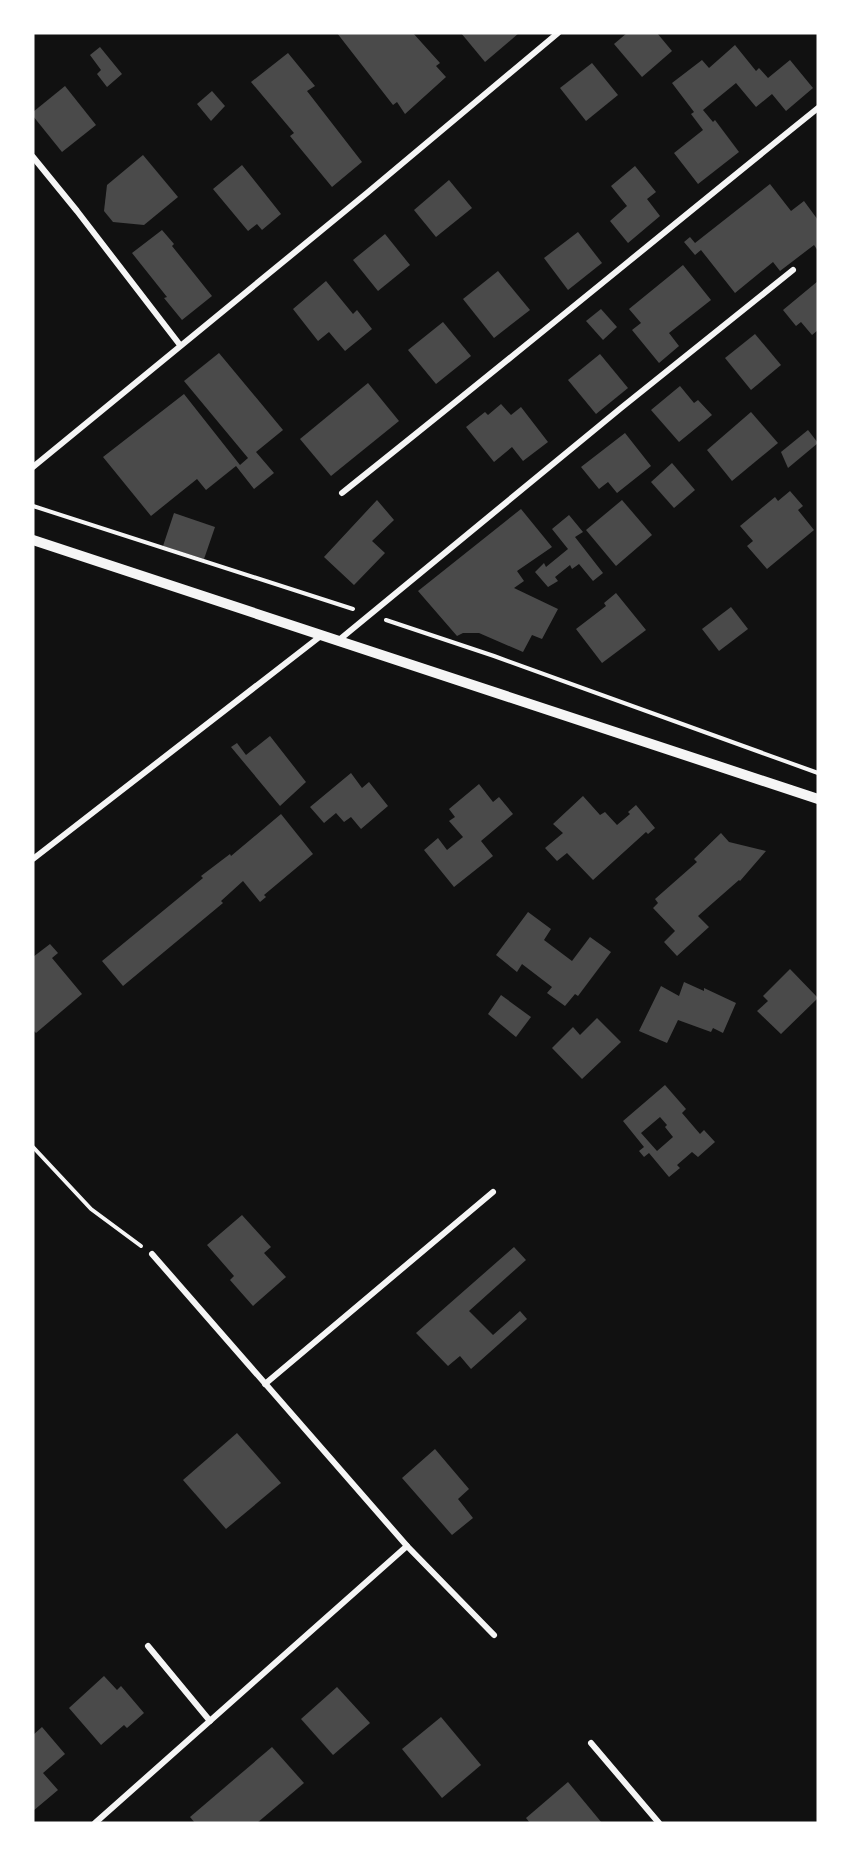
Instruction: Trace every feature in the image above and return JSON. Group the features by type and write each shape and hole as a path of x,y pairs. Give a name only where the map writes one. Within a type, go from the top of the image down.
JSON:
{"street":[{"path":"33,466 367,193 558,33"},
{"path":"342,493 512,358 648,244 818,108"},
{"path":"33,157 180,345"},
{"path":"339,640 602,423 793,270"},
{"path":"33,540 818,799"},
{"path":"33,859 322,635"},
{"path":"265,1384 493,1192"},
{"path":"152,1254 407,1546 494,1635"},
{"path":"95,1823 407,1546"},
{"path":"148,1646 210,1721"},
{"path":"591,1743 659,1823"}],"path":[{"path":"33,506 494,656 818,773"},
{"path":"33,1147 91,1209 152,1254"}],"building":[{"path":"337,33 413,33 440,63 436,66 446,77 405,114 397,102 393,105"},
{"path":"461,33 519,33 485,62"},
{"path":"627,33 657,33 672,51 642,77 614,44"},
{"path":"735,45 756,71 759,68 768,78 790,60 813,88 786,111 772,94 756,107 736,83 703,110 713,122 715,120 739,152 698,184 674,153 703,130 691,114 694,112 672,83 702,60 709,68"},
{"path":"100,47 122,74 107,87 97,74 101,70 90,55"},
{"path":"288,53 315,86 307,91 362,162 332,187 290,136 294,133 251,82"},
{"path":"592,63 618,95 586,121 560,88"},
{"path":"65,86 96,125 62,152 33,116 33,112"},
{"path":"212,91 225,106 211,121 197,104"},
{"path":"143,155 178,197 144,225 113,222 104,211 107,185"},
{"path":"242,165 281,214 262,230 257,224 248,231 213,189"},
{"path":"635,166 656,192 647,199 660,216 628,243 610,221 627,206 611,186"},
{"path":"449,180 472,208 436,237 414,210"},
{"path":"770,184 791,211 804,201 818,220 818,251 814,245 780,271 773,262 735,293 701,250 695,255 684,242 690,237 695,243"},
{"path":"162,230 212,296 182,320 132,253"},
{"path":"578,232 602,263 568,290 544,258"},
{"path":"385,234 410,265 378,291 353,260"},
{"path":"683,265 711,300 669,333 679,346 659,363 632,330 641,323 629,309"},
{"path":"498,271 530,310 494,338 463,299"},
{"path":"326,281 353,314 357,310 372,329 345,351 329,332 318,341 293,309"},
{"path":"818,281 818,330 812,335 801,322 796,326 783,310"},
{"path":"601,309 617,327 603,340 586,321"},
{"path":"443,322 471,356 436,384 408,350"},
{"path":"755,334 781,365 751,390 725,358"},
{"path":"219,353 283,430 256,452 274,473 254,489 236,466 206,490 197,479 151,516 103,457 184,394 240,465 248,458 184,381"},
{"path":"600,354 628,388 596,414 568,380"},
{"path":"368,383 399,421 331,476 300,439"},
{"path":"680,386 694,403 698,400 712,415 679,442 651,410"},
{"path":"501,404 511,415 521,407 548,442 523,461 512,447 494,462 466,427 485,412 488,415"},
{"path":"751,412 778,443 732,481 707,450"},
{"path":"808,430 818,443 788,468 781,452"},
{"path":"625,433 651,466 617,493 608,482 599,489 581,467"},
{"path":"672,463 695,490 674,508 651,482"},
{"path":"790,491 803,506 798,510 814,530 767,569 747,546 753,541 740,526 775,497 778,501"},
{"path":"377,500 394,520 372,541 385,553 354,585 324,557"},
{"path":"622,500 652,535 616,566 586,530"},
{"path":"521,509 552,547 517,571 524,581 514,588 558,609 542,639 532,635 523,652 479,633 463,633 457,636 418,591"},
{"path":"174,513 215,527 204,559 163,546"},
{"path":"569,515 583,532 575,537 603,573 593,581 579,564 572,569 570,565 555,577 558,581 548,587 535,572 544,563 546,567 568,549 552,529"},
{"path":"616,593 646,630 602,663 576,629 606,606 604,603"},
{"path":"731,607 748,629 719,651 702,629"},
{"path":"270,736 306,782 280,806 231,747 237,743 246,755"},
{"path":"351,773 362,788 369,782 388,806 361,829 351,817 344,822 336,813 324,823 310,807"},
{"path":"479,784 493,802 499,797 513,814 481,841 493,856 454,887 424,850 438,838 447,850 463,837 449,821 455,817 449,809"},
{"path":"583,796 600,815 605,812 617,825 630,814 628,812 636,805 655,828 648,834 646,832 593,880 567,853 557,861 545,848 563,833 553,824"},
{"path":"281,814 313,854 264,895 266,897 260,902 243,881 221,901 223,903 123,986 102,961 203,878 201,876 230,854 231,856"},
{"path":"721,833 729,842 766,851 740,881 698,916 709,927 677,956 664,942 675,931 653,908 658,903 655,899 697,862 694,859"},
{"path":"528,912 551,929 544,940 572,961 590,937 611,952 578,996 575,994 565,1006 547,993 552,987 522,964 517,972 496,955"},
{"path":"50,944 58,953 52,958 82,994 36,1033 33,1030 33,957"},
{"path":"790,969 818,998 781,1034 757,1011 768,1001 763,996"},
{"path":"684,982 704,991 704,988 736,1003 723,1033 713,1028 711,1032 678,1020 667,1043 639,1031 661,986 679,996"},
{"path":"501,995 531,1017 516,1037 488,1014"},
{"path":"597,1018 621,1042 582,1079 552,1048 573,1027 580,1035"},
{"path":"665,1085 686,1109 682,1113 700,1134 704,1130 715,1142 698,1157 692,1152 677,1165 680,1168 669,1177 649,1153 644,1157 639,1151 644,1147 623,1121","holes":["660,1117 667,1125 665,1127 673,1137 657,1151 641,1133"]},
{"path":"242,1215 271,1247 264,1253 286,1277 253,1306 230,1280 234,1276 207,1245"},
{"path":"514,1247 526,1260 469,1311 493,1335 520,1311 527,1319 471,1369 460,1356 448,1366 416,1333"},
{"path":"237,1433 281,1483 226,1529 183,1480"},
{"path":"435,1449 469,1489 458,1499 473,1518 452,1535 402,1478"},
{"path":"104,1676 117,1690 121,1686 144,1713 127,1728 124,1725 101,1745 69,1708"},
{"path":"337,1687 370,1723 333,1755 301,1719"},
{"path":"441,1717 481,1765 442,1798 402,1749"},
{"path":"42,1727 65,1754 43,1773 58,1790 33,1811 33,1735"},
{"path":"272,1747 304,1783 257,1823 195,1823 190,1817"},
{"path":"568,1782 602,1823 530,1823 526,1818"}]}
